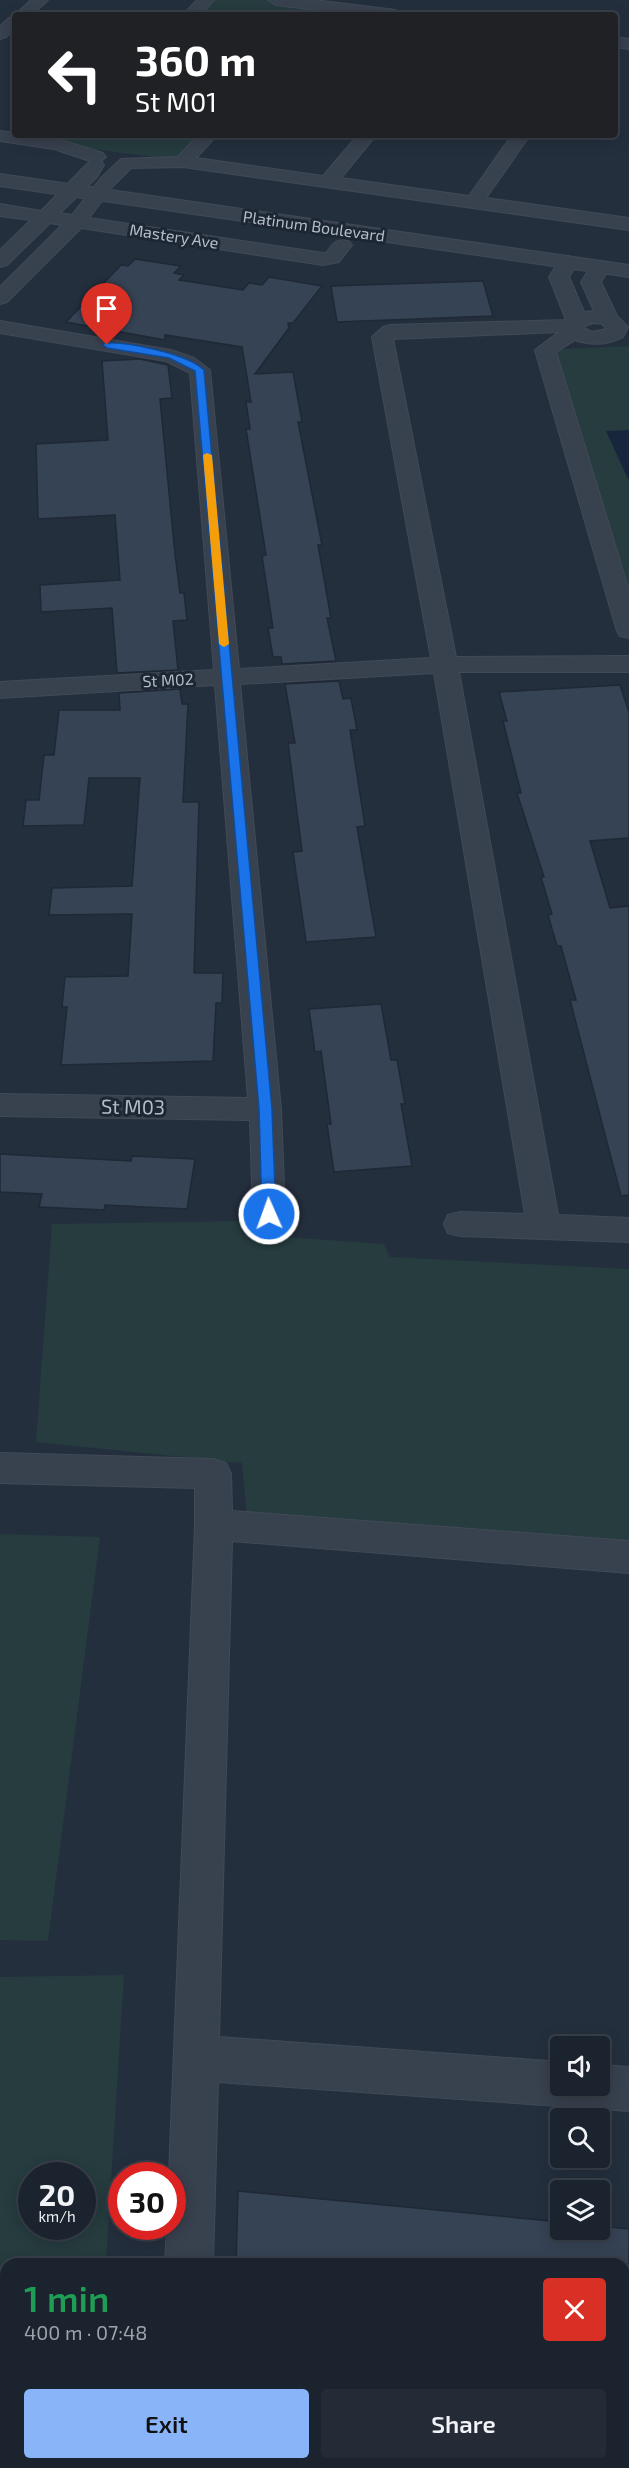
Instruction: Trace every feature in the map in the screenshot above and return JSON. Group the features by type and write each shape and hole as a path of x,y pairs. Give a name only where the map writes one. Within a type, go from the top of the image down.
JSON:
{"street":[{"path":"26,12 40,0"},
{"path":"194,12 207,0"},
{"path":"276,0 326,11 344,12"},
{"path":"0,34 12,24"},
{"path":"31,138 62,140 96,161"},
{"path":"183,162 205,138"},
{"path":"328,182 365,138"},
{"path":"474,202 519,138"},
{"path":"0,298 88,208 128,160 122,155 109,154 96,161 91,173 1,261"},
{"path":"126,164 183,162 474,202 626,218"},
{"name":"Platinum Boulevard","path":"0,180 73,191 88,208 342,245 563,269"},
{"name":"Platinum Boulevard","path":"0,197 51,211 88,208 563,269 596,274 629,287"},
{"path":"0,210 51,211"},
{"path":"1,261 33,265"},
{"path":"563,269 574,326"},
{"name":"Platinum Boulevard","path":"596,274 629,271"},
{"path":"596,274 619,326"},
{"path":"619,326 587,317 545,350 629,631"},
{"path":"544,1227 445,664 382,337 390,331 574,326"},
{"path":"0,327 171,356 188,362 200,370 265,1109 269,1214"},
{"name":"St M02","path":"0,690 445,664 629,664"},
{"name":"St M03","path":"0,1105 265,1109"},
{"path":"460,1224 629,1230"},
{"path":"0,1468 213,1474 214,1526 189,2258"},
{"path":"214,1526 629,1557"},
{"path":"196,2058 550,2083"},
{"path":"610,2088 629,2089"}],"green space":[{"path":"206,0 276,0 330,7 325,12 194,12"},
{"path":"63,138 204,138 182,161 57,144"},
{"path":"629,346 629,631 545,350"},
{"path":"241,1221 243,1234 384,1244 390,1257 629,1269 629,1541 247,1517 242,1463 36,1442 52,1224"},
{"path":"0,1534 100,1537 48,1941 0,1940"},
{"path":"124,1975 112,2162 108,2162 106,2258 0,2258 0,1977"}],"water":[{"path":"629,430 629,479 628,479 606,431"}],"building":[{"path":"135,259 181,266 174,273 184,275 179,280 243,290 249,283 262,285 269,277 322,286 293,323 288,323 289,328 255,374 293,372 302,422 298,422 322,545 318,545 331,618 327,618 336,661 282,664 281,657 273,657 268,628 273,628 262,556 266,555 246,429 250,429 246,402 251,402 242,347 165,335 165,340 66,322 121,265 128,266"},
{"path":"483,281 493,316 337,322 331,286"},
{"path":"140,359 168,365 172,398 160,399 175,554 180,593 184,593 187,620 173,621 178,670 117,673 112,608 41,612 40,585 120,580 115,515 38,519 36,444 108,440 102,361"},
{"path":"339,681 343,699 351,698 357,730 350,730 365,826 357,827 376,937 306,942 293,852 302,851 288,743 295,743 285,684"},
{"path":"620,685 629,712 629,838 590,841 610,908 629,906 629,1195 621,1196 570,1000 576,1000 561,946 557,946 548,915 552,914 541,877 544,877 517,793 521,793 503,721 507,721 499,692"},
{"path":"180,689 182,704 188,704 183,802 199,802 194,973 223,973 222,1003 216,1003 213,1061 61,1065 67,1007 62,1007 65,977 128,976 132,914 49,915 52,888 132,886 140,778 89,778 84,825 23,826 26,800 39,800 44,755 54,755 59,710 120,710 119,693"},
{"path":"381,1004 391,1060 397,1060 405,1104 401,1104 412,1166 334,1172 327,1124 331,1124 321,1051 315,1052 309,1009"},
{"path":"0,1154 131,1161 132,1156 195,1159 187,1209 105,1205 104,1210 39,1207 42,1194 0,1192"},
{"path":"238,2191 550,2221 550,2240 610,2240 610,2227 629,2229 629,2258 236,2258"}],"slow traffic":[{"path":"207,455 224,644"}],"route":[{"path":"107,345 171,356 188,362 200,370 265,1109 269,1214"}]}
